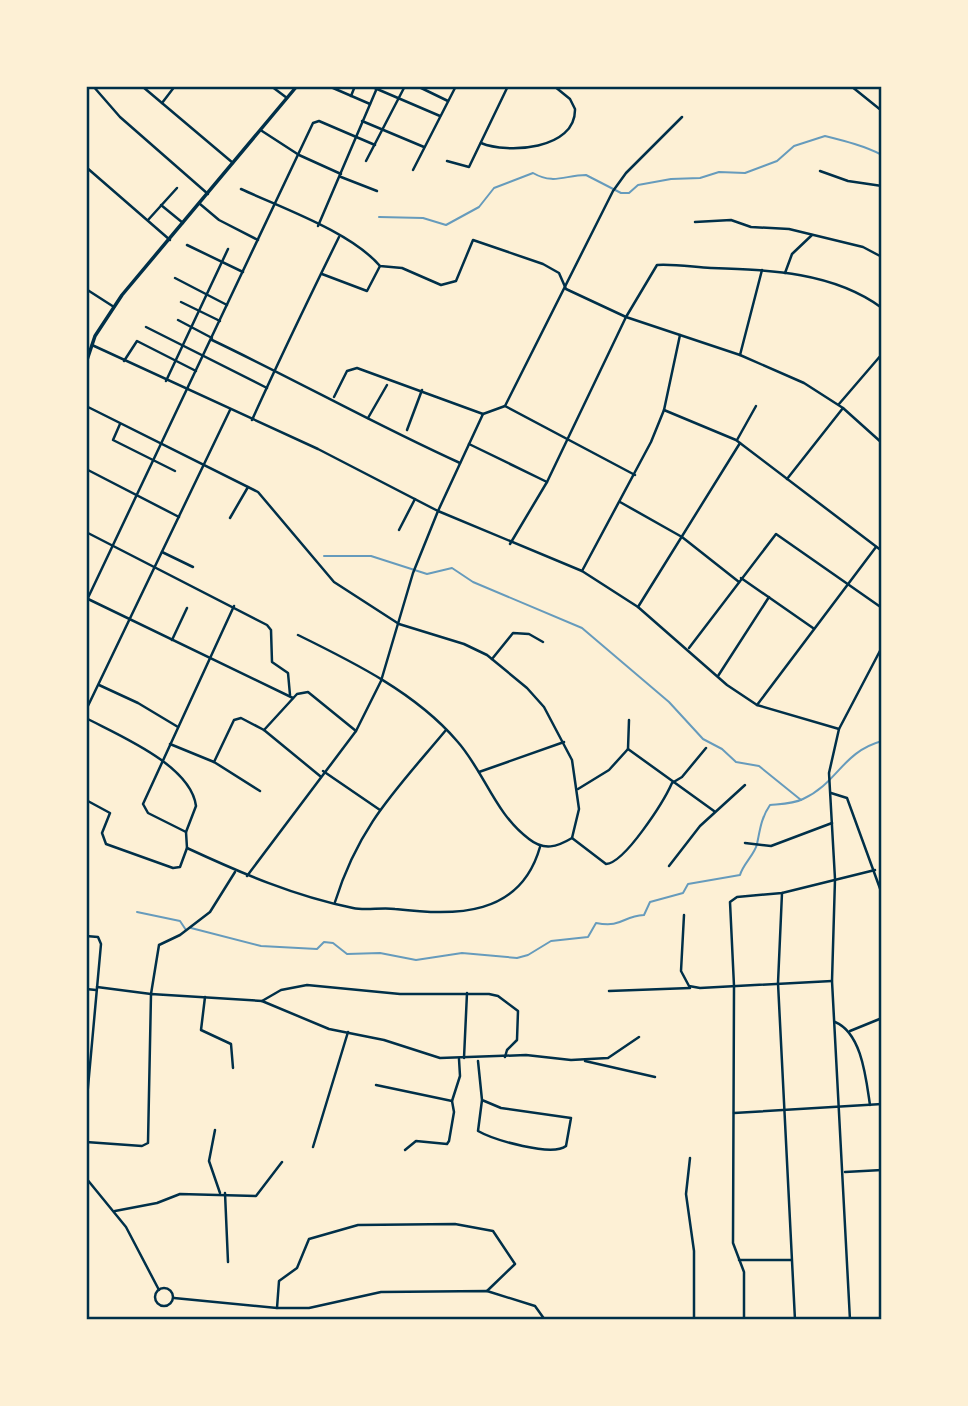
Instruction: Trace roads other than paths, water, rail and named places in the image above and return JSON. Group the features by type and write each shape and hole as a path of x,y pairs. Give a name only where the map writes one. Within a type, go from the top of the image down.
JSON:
{"main road":[{"path":"86,363 92,345 114,307 297,86"}],"street":[{"path":"93,86 120,117 208,194"},
{"path":"162,103 175,86"},
{"path":"271,86 287,98"},
{"path":"350,96 355,86"},
{"path":"370,86 440,116"},
{"path":"366,161 405,86"},
{"path":"417,86 448,101"},
{"path":"413,170 456,86"},
{"path":"447,161 467,168 508,86"},
{"path":"481,143 518,149 559,137 570,125 575,109 570,99 554,86"},
{"path":"851,86 882,111"},
{"path":"143,87 233,163"},
{"path":"333,88 370,104"},
{"path":"318,226 377,88"},
{"path":"333,398 347,371 352,368 380,374 483,414 505,406 613,191 620,185 626,173 682,117"},
{"path":"292,696 86,600 315,120 375,145"},
{"path":"362,121 424,147"},
{"path":"261,130 299,155 377,191"},
{"path":"86,167 170,240"},
{"path":"820,171 848,181 882,186"},
{"path":"148,220 177,188"},
{"path":"241,189 339,237 371,255 380,266 402,268 447,285 456,281 470,242 478,240 556,271 566,289 626,317 740,355 804,383 843,408 882,443"},
{"path":"200,204 219,220 258,240"},
{"path":"161,205 184,223"},
{"path":"695,222 731,220 751,227 789,229 863,247 882,257"},
{"path":"785,273 792,254 812,235"},
{"path":"252,420 291,341 304,304 339,237"},
{"path":"187,245 243,272"},
{"path":"166,381 228,249"},
{"path":"510,544 547,482 626,317 657,265 785,273 842,285 864,295 882,308"},
{"path":"321,273 367,291 380,266"},
{"path":"740,355 762,270"},
{"path":"174,278 228,305"},
{"path":"86,289 114,307"},
{"path":"181,302 220,321"},
{"path":"178,320 460,463"},
{"path":"146,327 267,388"},
{"path":"582,571 635,475 664,410 680,335"},
{"path":"124,361 137,341 196,371"},
{"path":"92,345 318,449 438,511 510,544 582,571 638,607 718,677 757,705 839,729"},
{"path":"838,405 882,354"},
{"path":"368,418 387,385"},
{"path":"407,430 422,390"},
{"path":"86,406 248,487 267,501 324,573 399,624 464,644 492,659 544,707 565,743 578,789 578,818 572,838 550,848 540,846 515,825 446,730 411,700 298,635"},
{"path":"505,406 635,475"},
{"path":"638,607 682,537 756,406"},
{"path":"787,479 843,408"},
{"path":"86,710 230,410"},
{"path":"664,410 738,441 882,551"},
{"path":"247,876 323,771 356,731 381,681 413,573 438,511 483,414"},
{"path":"120,423 113,440 175,471"},
{"path":"469,444 547,482"},
{"path":"86,469 179,517"},
{"path":"230,518 248,487"},
{"path":"399,530 415,499"},
{"path":"621,502 682,537 738,582"},
{"path":"86,533 234,606 271,630 272,662 288,673 292,696"},
{"path":"688,649 776,534 882,608"},
{"path":"757,705 876,547"},
{"path":"162,552 193,568"},
{"path":"741,578 813,628"},
{"path":"718,677 769,597"},
{"path":"186,832 142,807 234,606"},
{"path":"172,640 187,608"},
{"path":"492,659 513,634 530,634 543,642"},
{"path":"850,1320 845,1172 832,981 835,879 829,773 839,729 882,647"},
{"path":"99,685 138,703 178,727"},
{"path":"264,730 292,696 307,692 356,731"},
{"path":"86,718 162,761 187,785 195,800 186,832 187,848 178,869 110,847 102,836 110,813 86,800"},
{"path":"214,762 236,718 264,730 320,776"},
{"path":"578,789 609,769 628,749 629,720"},
{"path":"335,902 356,845 380,810 446,730"},
{"path":"479,772 565,743"},
{"path":"170,744 214,762 260,791"},
{"path":"572,838 606,864 615,863 627,851 672,783 682,777 706,748"},
{"path":"628,749 714,811"},
{"path":"323,771 380,810"},
{"path":"669,866 714,811 745,785"},
{"path":"830,793 847,798 882,894"},
{"path":"745,843 760,847 771,846 832,823"},
{"path":"187,848 247,876 311,898 356,908 436,914 494,903 523,885 533,869 540,846"},
{"path":"744,1320 744,1272 733,1243 734,986 730,902 737,897 782,893 875,870"},
{"path":"86,1142 142,1146 148,1143 148,1018 159,945 180,935 211,912 236,871"},
{"path":"782,893 778,983 795,1320"},
{"path":"684,915 681,971 687,985 694,988"},
{"path":"86,936 98,937 101,944 86,1108"},
{"path":"609,991 832,981"},
{"path":"262,1001 281,990 307,985 400,995 467,993 498,996 517,1009 517,1040 507,1049 505,1057"},
{"path":"86,989 262,1001 320,1026 384,1040 425,1055 477,1059 552,1056 655,1077"},
{"path":"464,1058 467,993"},
{"path":"205,997 201,1030 231,1044 233,1068"},
{"path":"849,1032 882,1018"},
{"path":"835,1021 849,1032 865,1074 870,1105"},
{"path":"313,1147 348,1032"},
{"path":"582,1060 608,1058 639,1037"},
{"path":"405,1150 416,1141 447,1144 454,1112 452,1101 460,1076 459,1058"},
{"path":"477,1059 482,1100 476,1129 481,1134 533,1148 561,1150 566,1146 570,1118 501,1108 482,1100"},
{"path":"376,1086 452,1101"},
{"path":"734,1112 783,1112 882,1104"},
{"path":"215,1130 209,1161 220,1194"},
{"path":"690,1158 686,1194 694,1251 694,1320"},
{"path":"115,1211 157,1203 180,1194 225,1193 256,1196 282,1162"},
{"path":"845,1172 882,1170"},
{"path":"86,1178 115,1211 159,1290"},
{"path":"225,1193 228,1262"},
{"path":"277,1308 279,1281 297,1268 309,1239 358,1225 455,1224 493,1231 515,1264 487,1291"},
{"path":"739,1261 791,1260"},
{"path":"159,1290 169,1289 174,1298"},
{"path":"159,1290 155,1299 160,1305 168,1306 174,1298"},
{"path":"174,1298 277,1308 331,1305 381,1292 487,1291 535,1306 545,1320"}],"waterway":[{"path":"379,217 423,218 446,225 479,207 494,188 533,173 553,179 586,175 621,193 629,193 638,185 671,179 700,178 719,172 745,173 777,161 794,146 825,136 862,146 882,155"},
{"path":"324,556 371,556 427,574 452,568 473,582 582,628 669,702 703,739 722,749 736,762 759,766 801,800"},
{"path":"191,928 261,946 317,949 324,942 333,943 347,954 380,953 416,960 462,953 517,958 528,955 551,941 588,937 596,923 612,924 644,915 650,902 683,893 688,884 740,875 756,848 763,819 770,805 803,799 824,785 858,752 882,741"},
{"path":"137,912 180,921 186,930"}]}
